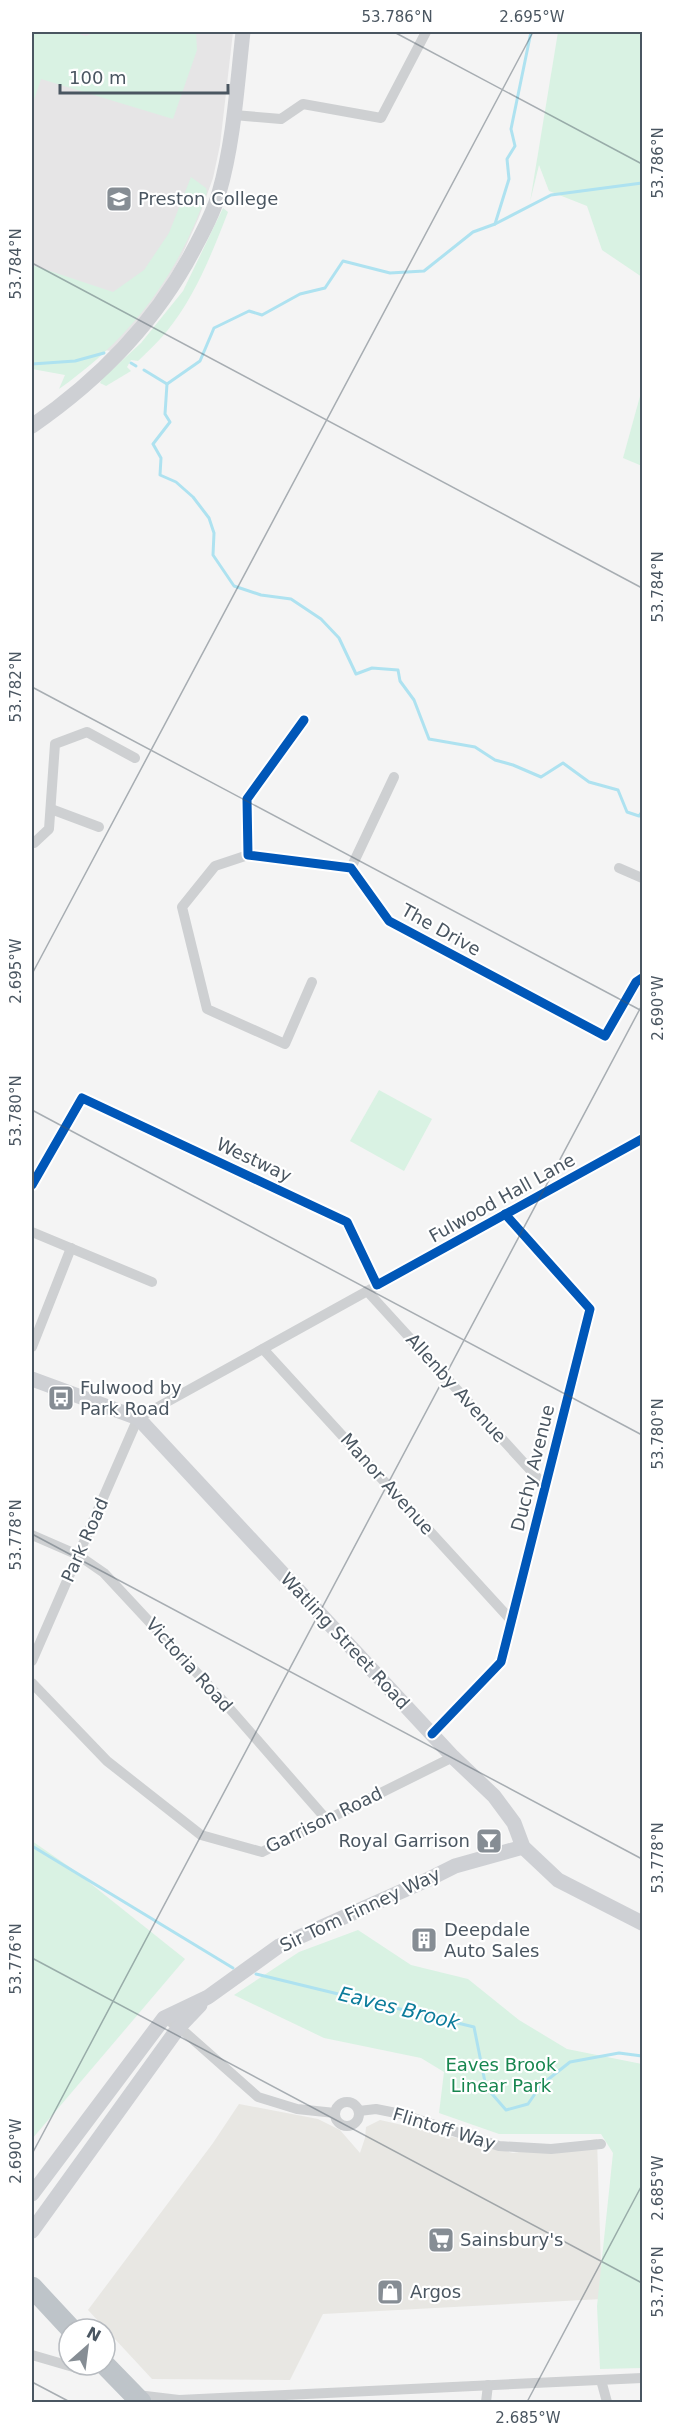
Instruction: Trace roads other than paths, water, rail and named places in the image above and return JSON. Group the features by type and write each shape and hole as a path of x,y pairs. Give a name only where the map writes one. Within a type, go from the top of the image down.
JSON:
{"highway":[{"path":"32,2287 60,2317"},
{"path":"116,2377 137,2399"}],"main road":[{"path":"32,426 66,401 139,333 182,272 203,232 219,194 234,115 243,32"},
{"name":"Watling Street Road","path":"32,1379 138,1418 453,1757 494,1796 514,1822 523,1847 558,1880 642,1923"},
{"name":"Sir Tom Finney Way","path":"32,2194 164,2018 208,1996 279,1946 454,1866 523,1847"},
{"name":"Sir Tom Finney Way","path":"32,2231 179,2027 208,1996"}],"street":[{"path":"234,115 282,119 303,104 381,118 426,32"},
{"path":"248,855 247,799 304,720"},
{"path":"32,842 34,843 50,829 55,744 87,732 135,758"},
{"path":"312,982 285,1044 207,1009 182,907 215,866 248,855 351,868 394,777"},
{"path":"51,809 99,827"},
{"name":"The Drive","path":"351,868 389,921 605,1036 636,982 642,978"},
{"path":"619,868 642,878"},
{"name":"Westway","path":"32,1185 82,1098 347,1222 372,1288"},
{"name":"Fulwood Hall Lane","path":"138,1418 642,1139"},
{"name":"Duchy Avenue","path":"432,1734 501,1662 590,1310 505,1214"},
{"path":"32,1232 152,1282"},
{"path":"32,1347 71,1248"},
{"name":"Allenby Avenue","path":"372,1288 545,1486"},
{"name":"Manor Avenue","path":"263,1349 511,1620"},
{"name":"Park Road","path":"32,1661 138,1418"},
{"name":"Victoria Road","path":"32,1535 78,1555 105,1573 223,1701 327,1820"},
{"name":"Garrison Road","path":"32,1683 107,1761 201,1835 262,1852 453,1757"},
{"name":"Flintoff Way","path":"164,2018 179,2027 258,2097 297,2109 335,2113"},
{"name":"Flintoff Way","path":"345,2102 355,2105 359,2111 357,2122 347,2127 337,2121 335,2113 337,2107 345,2102"},
{"name":"Flintoff Way","path":"359,2111 376,2109 401,2114 499,2146 551,2149 601,2144"},
{"path":"32,2355 57,2362"},
{"path":"137,2399 179,2400 642,2378"},
{"path":"602,2380 607,2403"},
{"path":"486,2403 489,2385"}],"waterway":[{"path":"495,224 509,179 507,159 515,146 511,129 531,32"},
{"path":"144,370 167,384 200,361 214,328 249,311 262,315 300,294 325,288 343,261 390,273 424,271 473,232 495,224 551,195 642,183"},
{"path":"32,364 75,361 104,353"},
{"path":"131,363 136,366"},
{"path":"167,384 165,414 170,422 153,444 161,458 160,475 176,482 193,497 209,518 214,533 213,555 234,586 261,595 291,599 321,619 339,638 356,674 372,668 398,670 400,681 414,700 429,739 475,747 495,760 541,777 563,763 589,782 618,790 627,812 639,816 642,812"},
{"name":"Eaves Brook","path":"32,1846 233,1968"},
{"name":"Eaves Brook","path":"256,1974 474,2027 486,2087 506,2110 528,2104 541,2085 570,2062 619,2053 642,2056"}],"place":[{"name":"Preston College","path":"119,199"},
{"name":"Fulwood by Park Road","path":"61,1398"},
{"name":"Royal Garrison","path":"489,1841"},
{"name":"Deepdale Auto Sales","path":"424,1940"},
{"name":"Sainsbury's","path":"441,2240"},
{"name":"Argos","path":"390,2292"}],"park label":[{"name":"Eaves Brook Linear Park","path":"501,2075"}]}
